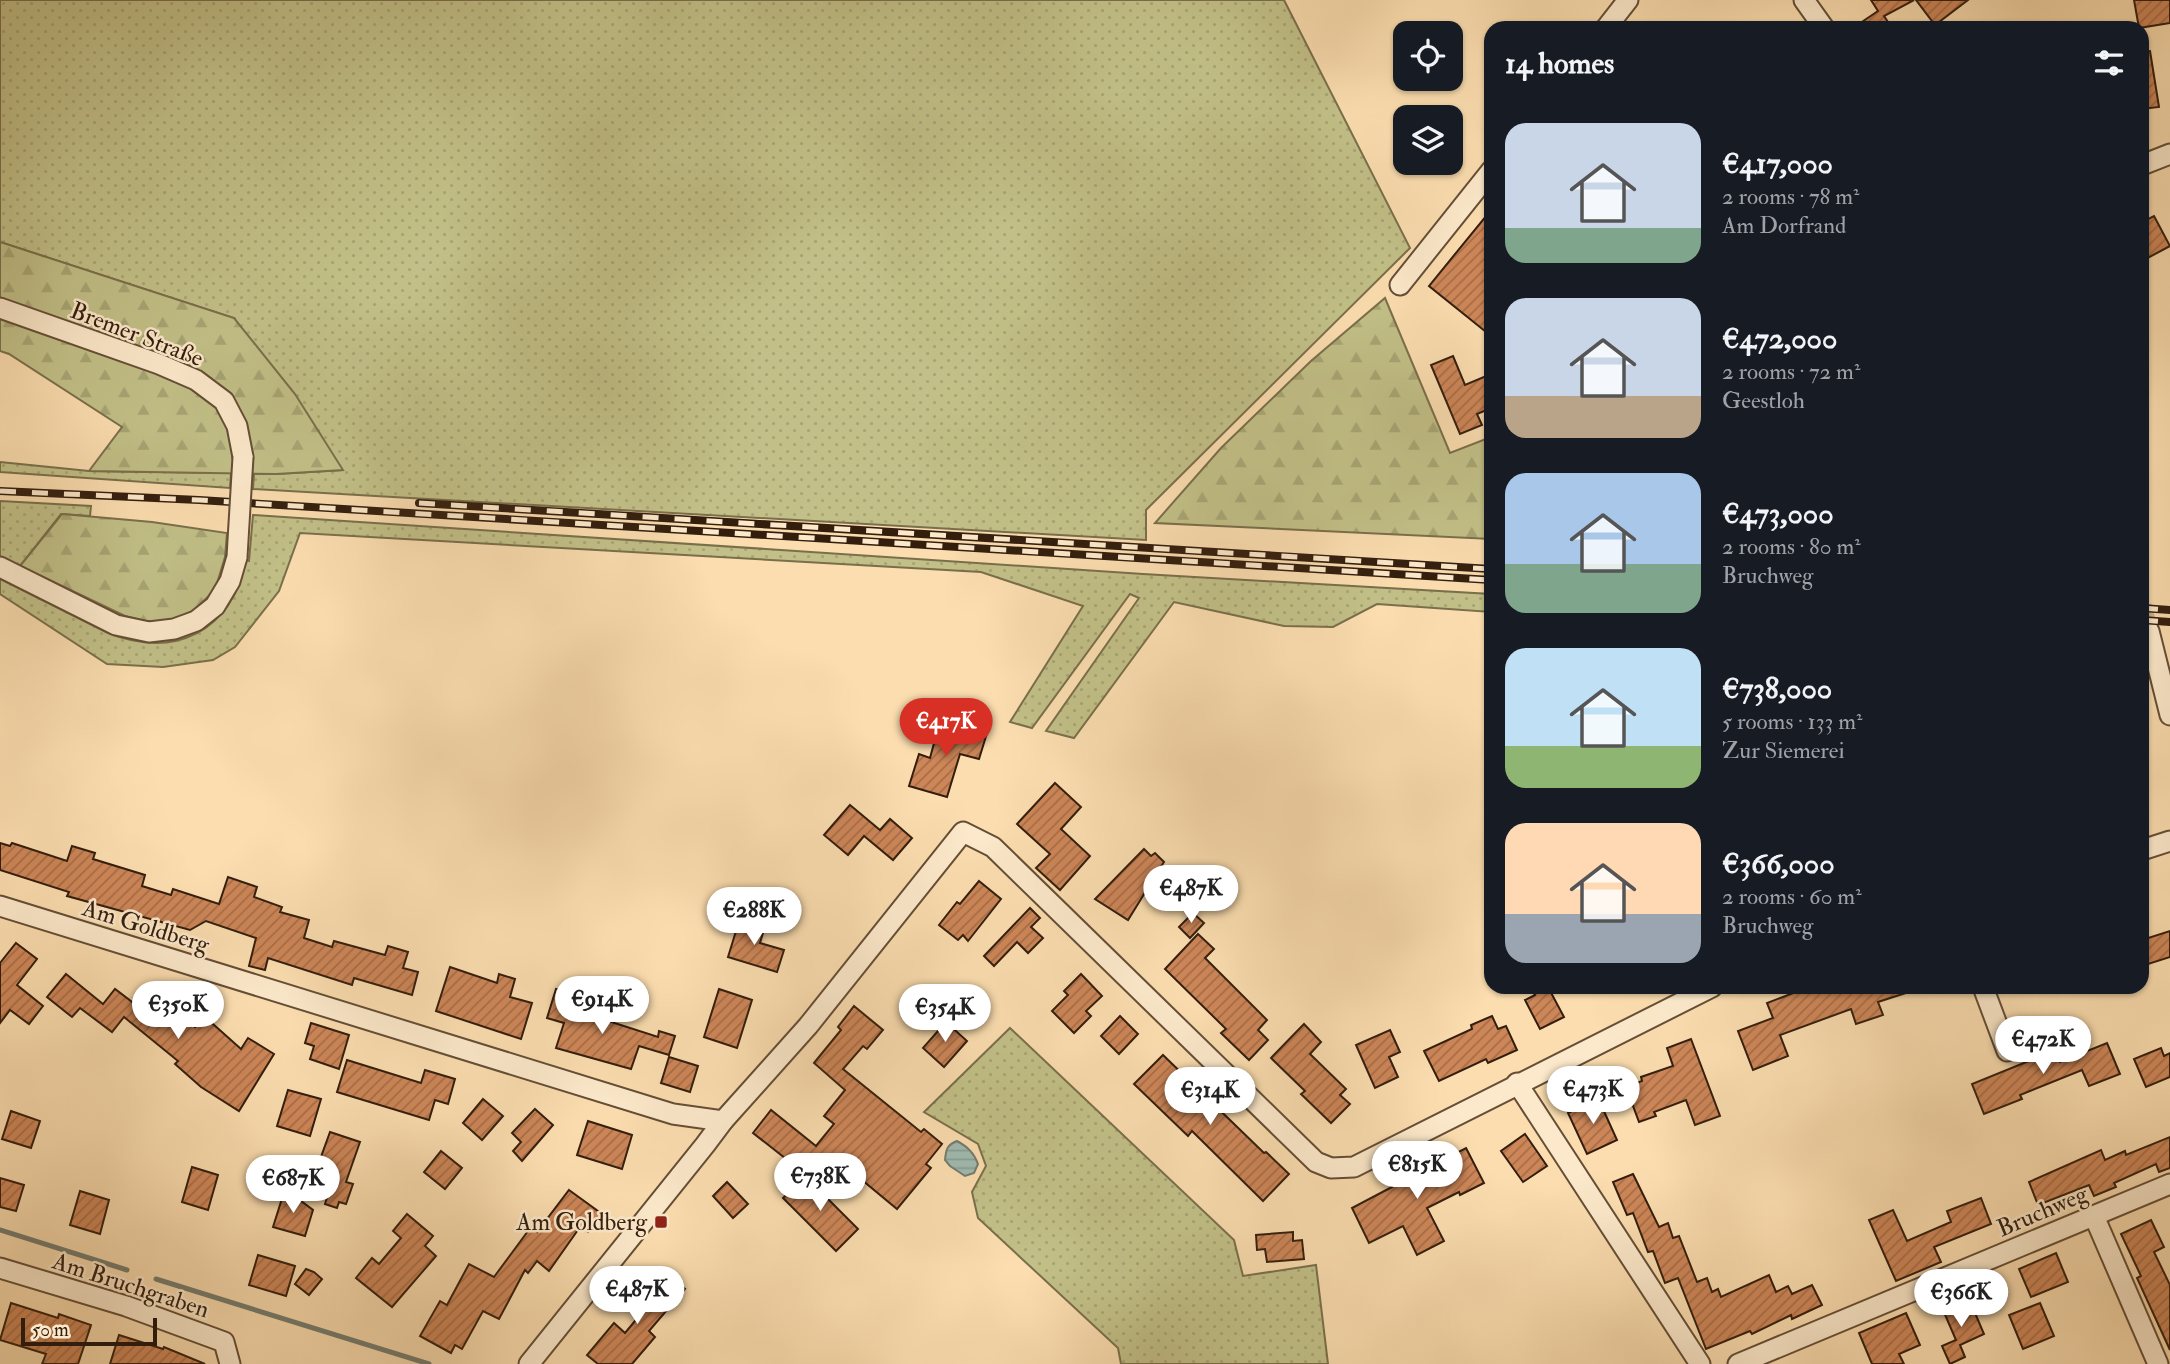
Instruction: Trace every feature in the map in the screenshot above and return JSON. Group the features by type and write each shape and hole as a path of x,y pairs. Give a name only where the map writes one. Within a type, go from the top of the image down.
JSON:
{"street":[{"path":"1612,21 1628,0"},
{"path":"1804,0 1819,21"},
{"path":"2149,162 2170,154"},
{"path":"1400,285 1484,180"},
{"name":"Bremer Straße","path":"0,308 159,364 196,380 224,401 237,426 243,457 237,557 230,582 215,606 196,621 174,629 149,632 116,625 0,567"},
{"path":"2149,631 2170,715"},
{"path":"529,1364 723,1121 808,1026 962,832 992,847 1317,1162 1331,1168 1354,1167 1698,994"},
{"path":"2149,848 2170,841"},
{"name":"Am Goldberg","path":"0,906 673,1114 723,1121"},
{"path":"1986,994 2007,1051"},
{"path":"1517,1083 1700,1364"},
{"name":"Bruchweg","path":"1738,1364 2170,1184"},
{"path":"2094,1216 2158,1364"},
{"name":"Am Bruchgraben","path":"0,1268 126,1306 224,1342 230,1364"}],"green space":[{"path":"0,0 1284,0 1410,248 1146,510 1146,540 253,489 254,474 342,470 234,318 0,242"},
{"path":"0,242 234,318 295,394 343,470 276,474 89,471 122,427 9,354 0,351"},
{"path":"1385,298 1450,453 1484,440 1484,539 1155,523 1221,448 1311,361"},
{"path":"0,462 89,471 231,473 230,488 0,472"},
{"path":"0,501 91,506 90,516 61,514 20,566 0,558"},
{"path":"62,514 152,522 227,533 225,557 215,590 193,611 173,620 149,622 125,616 20,566"},
{"path":"253,515 1143,574 1484,594 1484,612 1377,604 1333,627 1284,626 1174,602 1074,738 1046,731 1139,598 1130,594 1032,728 1010,722 1083,606 981,572 300,533 279,591 235,647 213,660 163,667 107,664 0,594 0,579 108,633 156,643 177,640 196,633 213,622 228,605 239,585 246,560 249,561"},
{"path":"1010,1028 1234,1240 1243,1276 1316,1265 1328,1364 1121,1364 1118,1348 978,1218 972,1192 986,1166 978,1144 924,1112"}],"shaded area":[{"path":"957,1141 975,1157 978,1164 974,1173 965,1176 945,1160 948,1148"}],"building":[{"path":"1871,0 1914,0 1884,16 1887,21 1863,21 1878,11"},
{"path":"1916,0 1968,0 1940,21 1932,21"},
{"path":"2134,0 2170,0 2170,23 2149,26 2149,21 2138,21"},
{"path":"2149,51 2159,107 2149,108"},
{"path":"2154,216 2170,246 2149,257 2149,218"},
{"path":"1484,219 1484,330 1429,286"},
{"path":"1453,356 1465,385 1484,377 1484,411 1477,414 1482,425 1460,434 1431,365"},
{"path":"940,721 987,733 979,759 960,754 947,797 909,786 919,754 930,758"},
{"path":"1055,783 1081,807 1061,829 1090,856 1060,890 1036,868 1050,854 1017,824"},
{"path":"850,805 880,830 890,819 912,838 893,860 864,836 848,855 824,835"},
{"path":"0,843 10,846 12,843 67,861 72,846 95,853 93,859 145,875 142,886 171,895 173,889 219,904 228,877 257,887 254,897 282,907 280,912 309,920 304,938 332,947 334,941 385,955 388,946 408,952 403,968 418,972 412,995 354,978 352,985 268,958 265,970 249,966 256,938 206,921 190,930 67,896 69,892 0,870"},
{"path":"1144,849 1151,856 1155,853 1164,862 1128,920 1095,899"},
{"path":"979,881 1001,899 968,941 963,935 958,940 939,925 957,902 960,904"},
{"path":"1030,908 1040,918 1031,927 1043,938 1028,953 1017,942 994,966 984,956"},
{"path":"1193,913 1204,923 1190,938 1179,927"},
{"path":"740,918 765,926 760,943 784,950 777,972 728,957"},
{"path":"2170,931 2170,957 2149,964 2149,938"},
{"path":"1198,934 1214,949 1205,958 1267,1020 1258,1030 1268,1040 1249,1060 1221,1033 1226,1029 1165,969"},
{"path":"16,943 37,959 17,985 43,1006 29,1024 10,1010 0,1023 0,963"},
{"path":"450,967 497,983 499,974 515,979 510,997 532,1003 521,1039 436,1011"},
{"path":"66,974 103,1004 115,989 148,1014 160,999 195,1027 204,1016 241,1049 248,1038 274,1054 239,1111 201,1087 175,1064 178,1061 124,1017 112,1032 80,1008 72,1017 47,997"},
{"path":"1081,974 1102,996 1086,1011 1091,1016 1074,1033 1052,1011 1068,995 1064,991"},
{"path":"556,989 572,995 568,1008 658,1037 659,1031 675,1036 669,1055 639,1046 631,1069 556,1048 564,1023 547,1018"},
{"path":"719,989 752,1000 737,1048 704,1037"},
{"path":"1552,994 1564,1017 1540,1029 1525,1000 1535,995"},
{"path":"1791,994 1903,994 1878,1002 1883,1015 1856,1024 1851,1009 1780,1035 1788,1056 1753,1070 1738,1031 1773,1018 1767,1003"},
{"path":"854,1006 883,1030 867,1049 863,1046 843,1069 921,1132 924,1129 942,1144 926,1164 931,1168 897,1209 833,1156 813,1180 753,1133 771,1110 816,1146 834,1124 824,1116 845,1090 814,1063 841,1030 838,1027"},
{"path":"1120,1016 1138,1034 1119,1054 1101,1036"},
{"path":"1492,1016 1498,1029 1506,1026 1517,1050 1488,1063 1486,1059 1439,1081 1424,1051 1472,1029 1471,1025"},
{"path":"946,1022 967,1041 944,1067 923,1048"},
{"path":"311,1023 349,1035 339,1069 310,1059 314,1046 305,1043"},
{"path":"1304,1024 1321,1042 1310,1054 1346,1089 1340,1095 1350,1104 1331,1123 1301,1094 1305,1091 1271,1058"},
{"path":"1390,1030 1400,1052 1389,1057 1398,1077 1375,1088 1356,1045"},
{"path":"1691,1039 1720,1116 1695,1125 1686,1100 1654,1112 1656,1116 1639,1122 1626,1087 1642,1081 1641,1077 1673,1066 1667,1048"},
{"path":"2107,1043 2120,1074 2089,1086 2082,1070 2020,1095 2022,1099 1984,1114 1972,1084 2056,1050 2060,1062"},
{"path":"2161,1048 2164,1056 2170,1053 2170,1077 2146,1087 2134,1059"},
{"path":"1163,1055 1289,1174 1263,1201 1192,1131 1188,1136 1134,1084"},
{"path":"669,1057 698,1066 690,1092 661,1083"},
{"path":"347,1060 421,1083 425,1070 455,1079 448,1104 435,1100 429,1120 337,1092"},
{"path":"288,1090 321,1099 310,1136 277,1126"},
{"path":"1598,1098 1617,1140 1587,1154 1568,1113"},
{"path":"483,1099 503,1116 482,1140 463,1123"},
{"path":"535,1109 553,1125 522,1161 513,1151 521,1142 512,1133"},
{"path":"11,1111 40,1121 31,1148 2,1139"},
{"path":"588,1121 632,1135 622,1169 577,1155"},
{"path":"330,1132 360,1142 346,1182 353,1184 346,1204 339,1202 337,1208 325,1204 334,1174 317,1168"},
{"path":"1525,1134 1547,1166 1523,1182 1501,1151"},
{"path":"2170,1137 2170,1168 2159,1172 2156,1164 2114,1183 2116,1187 2094,1196 2089,1185 2038,1205 2029,1182 2101,1150 2105,1160 2125,1151 2126,1155"},
{"path":"1466,1148 1484,1183 1427,1208 1444,1241 1417,1255 1403,1226 1369,1243 1352,1208 1392,1187 1388,1179 1412,1167 1418,1173"},
{"path":"441,1151 462,1168 445,1189 424,1172"},
{"path":"192,1167 218,1175 208,1210 182,1202"},
{"path":"1633,1174 1659,1227 1668,1223 1673,1238 1679,1236 1697,1282 1707,1278 1712,1292 1718,1289 1721,1297 1769,1275 1776,1292 1788,1286 1792,1294 1812,1285 1822,1305 1792,1319 1791,1315 1752,1334 1750,1331 1706,1349 1678,1278 1665,1283 1653,1251 1648,1252 1633,1213 1627,1215 1613,1182"},
{"path":"805,1176 858,1229 836,1251 783,1198"},
{"path":"0,1178 24,1185 16,1211 0,1207"},
{"path":"727,1182 748,1204 733,1218 713,1196"},
{"path":"285,1189 313,1210 305,1236 273,1227"},
{"path":"569,1190 602,1214 588,1232 580,1227 549,1271 537,1261 528,1273 525,1270 499,1319 483,1311 462,1349 455,1345 451,1353 420,1336 440,1301 447,1305 469,1264 494,1277 531,1227 537,1232"},
{"path":"80,1191 109,1200 100,1234 70,1225"},
{"path":"1981,1198 1991,1224 1934,1247 1941,1262 1896,1281 1869,1220 1893,1210 1907,1241 1951,1222 1947,1211"},
{"path":"407,1214 433,1236 425,1246 436,1256 392,1307 356,1278 372,1258 379,1264 401,1238 393,1231"},
{"path":"2151,1220 2164,1247 2154,1252 2170,1285 2170,1350 2137,1278 2141,1276 2121,1234"},
{"path":"1293,1232 1293,1241 1302,1240 1304,1259 1267,1262 1265,1249 1257,1250 1256,1235"},
{"path":"2056,1253 2068,1282 2031,1297 2019,1269"},
{"path":"258,1255 295,1266 286,1296 249,1285"},
{"path":"306,1269 322,1279 309,1295 295,1284"},
{"path":"663,1271 685,1289 649,1331 655,1337 632,1364 598,1364 587,1355 614,1323 625,1333 650,1303 642,1296"},
{"path":"1969,1299 1984,1334 1960,1345 1965,1357 1950,1364 1942,1346 1956,1340 1943,1310"},
{"path":"11,1303 58,1318 59,1314 91,1325 78,1364 42,1364 46,1354 0,1340"},
{"path":"2040,1303 2054,1336 2023,1349 2009,1315"},
{"path":"1906,1313 1920,1345 1899,1354 1904,1364 1872,1364 1859,1333"},
{"path":"119,1335 163,1349 164,1347 205,1364 110,1364"}],"waterway":[{"path":"0,1230 127,1270"},
{"path":"156,1279 429,1364"}],"railway":[{"path":"0,491 199,500 1484,580"},
{"path":"419,503 1484,569"},
{"path":"2149,608 2170,610"},
{"path":"2149,620 2170,622"}],"place":[{"name":"Am Goldberg","path":"661,1222"}]}
